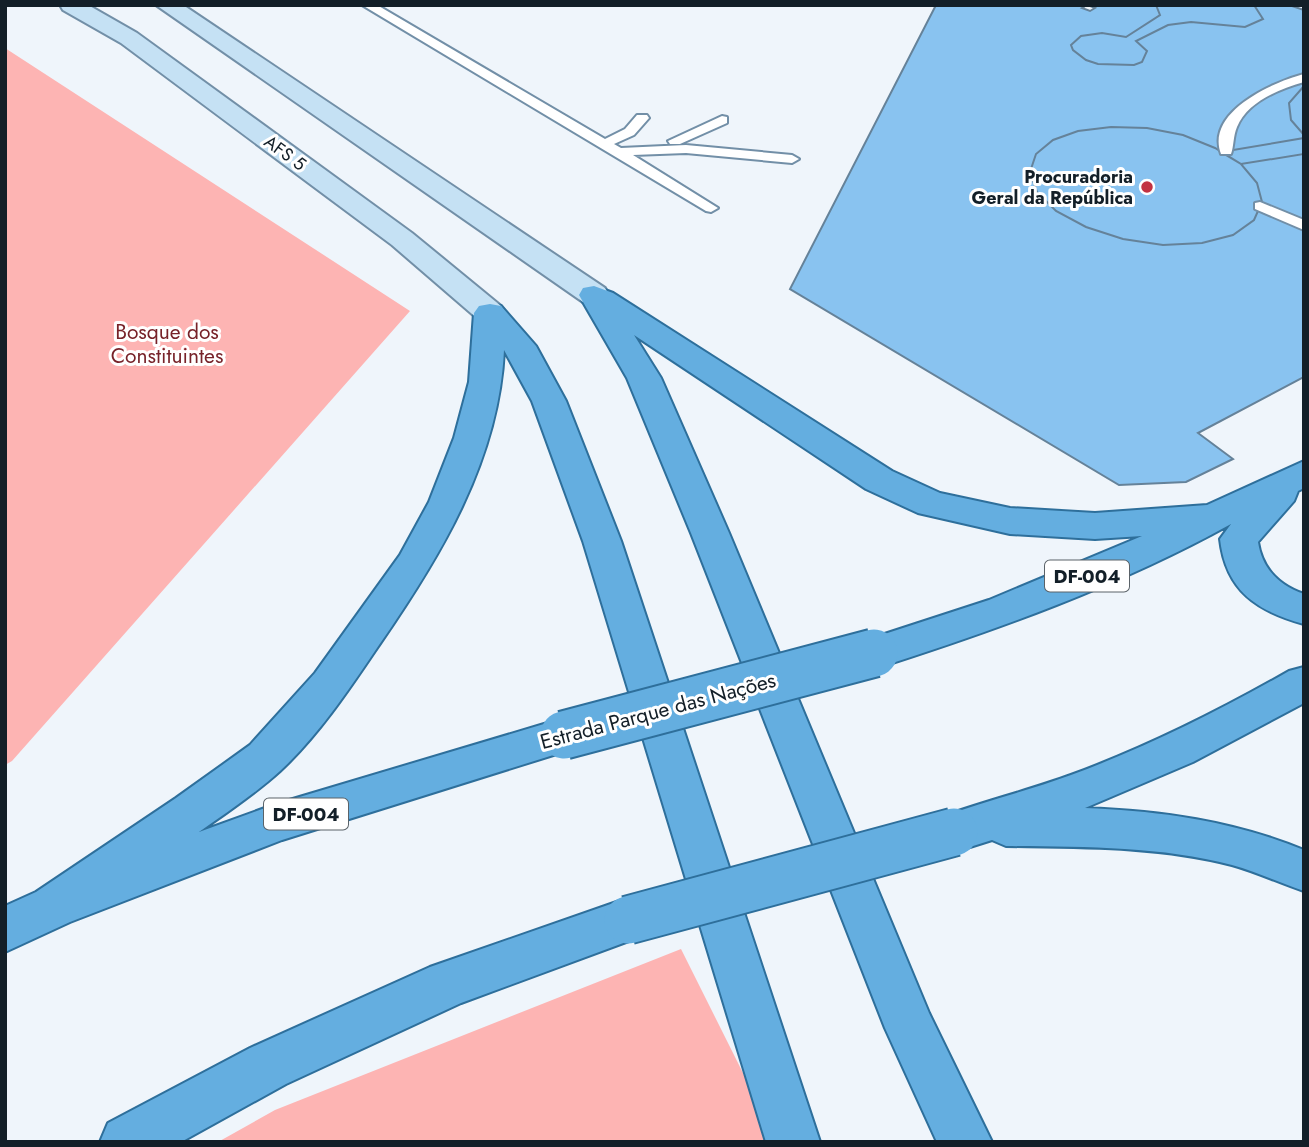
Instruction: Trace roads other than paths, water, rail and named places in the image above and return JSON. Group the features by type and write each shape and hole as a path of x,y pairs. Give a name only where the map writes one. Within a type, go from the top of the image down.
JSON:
{"highway":[{"path":"594,295 879,480 931,504 1010,521 1095,527 1214,517"},
{"path":"594,295 649,390 710,533 910,1028 965,1142"},
{"path":"53,907 192,812 265,758 330,685 415,563 447,502 471,438 486,382 490,313"},
{"path":"490,313 524,353 549,401 602,541 793,1142"},
{"path":"1298,477 1239,539 1240,556 1247,575 1264,590 1304,609"},
{"name":"Estrada Parque das Nações","path":"5,930 53,907 276,823 564,734 874,653 1003,610 1116,564 1298,477"},
{"path":"127,1142 268,1066 448,984 628,920 967,829 1108,782 1254,713 1304,683"},
{"path":"967,829 1109,828 1185,834 1245,847 1304,870"}],"main road":[{"name":"AFS 5","path":"71,5 92,15 140,46 401,239 490,313"},
{"path":"167,5 594,295"}],"lane":[{"path":"369,5 711,208"},
{"path":"1226,151 1228,129 1241,110 1265,94 1304,78"},
{"path":"602,144 626,136 642,118"},
{"path":"675,141 722,120"},
{"path":"618,152 686,149 792,159"},
{"path":"1260,206 1304,226"}],"place":[{"name":"Procuradoria Geral da República","path":"1147,187"}],"park label":[{"name":"Bosque dos Constituintes","path":"167,344"}]}
